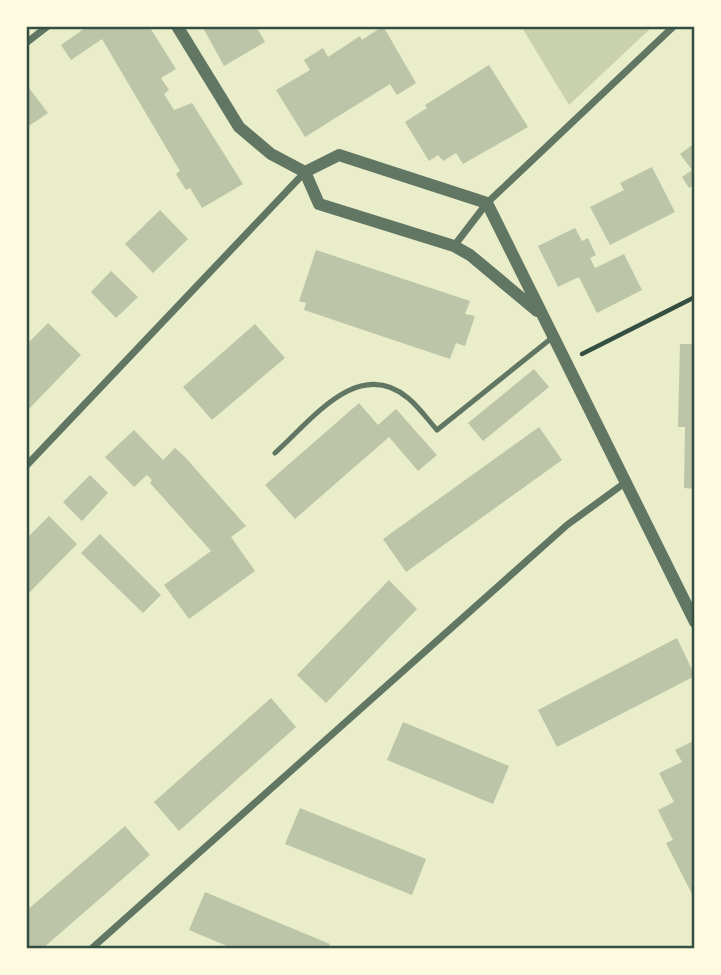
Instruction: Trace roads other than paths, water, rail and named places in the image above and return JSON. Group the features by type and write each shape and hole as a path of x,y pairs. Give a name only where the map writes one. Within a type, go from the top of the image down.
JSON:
{"street":[{"path":"26,43 48,26"},
{"path":"177,26 239,127 271,154 305,172 319,204 454,246 470,255 540,313"},
{"path":"454,246 487,203 674,26"},
{"path":"26,466 305,172 339,155 487,203 695,622"},
{"path":"91,949 567,526 626,482"}],"lane":[{"path":"275,453 336,398 360,383 382,383 407,397 437,430 553,337"}]}
